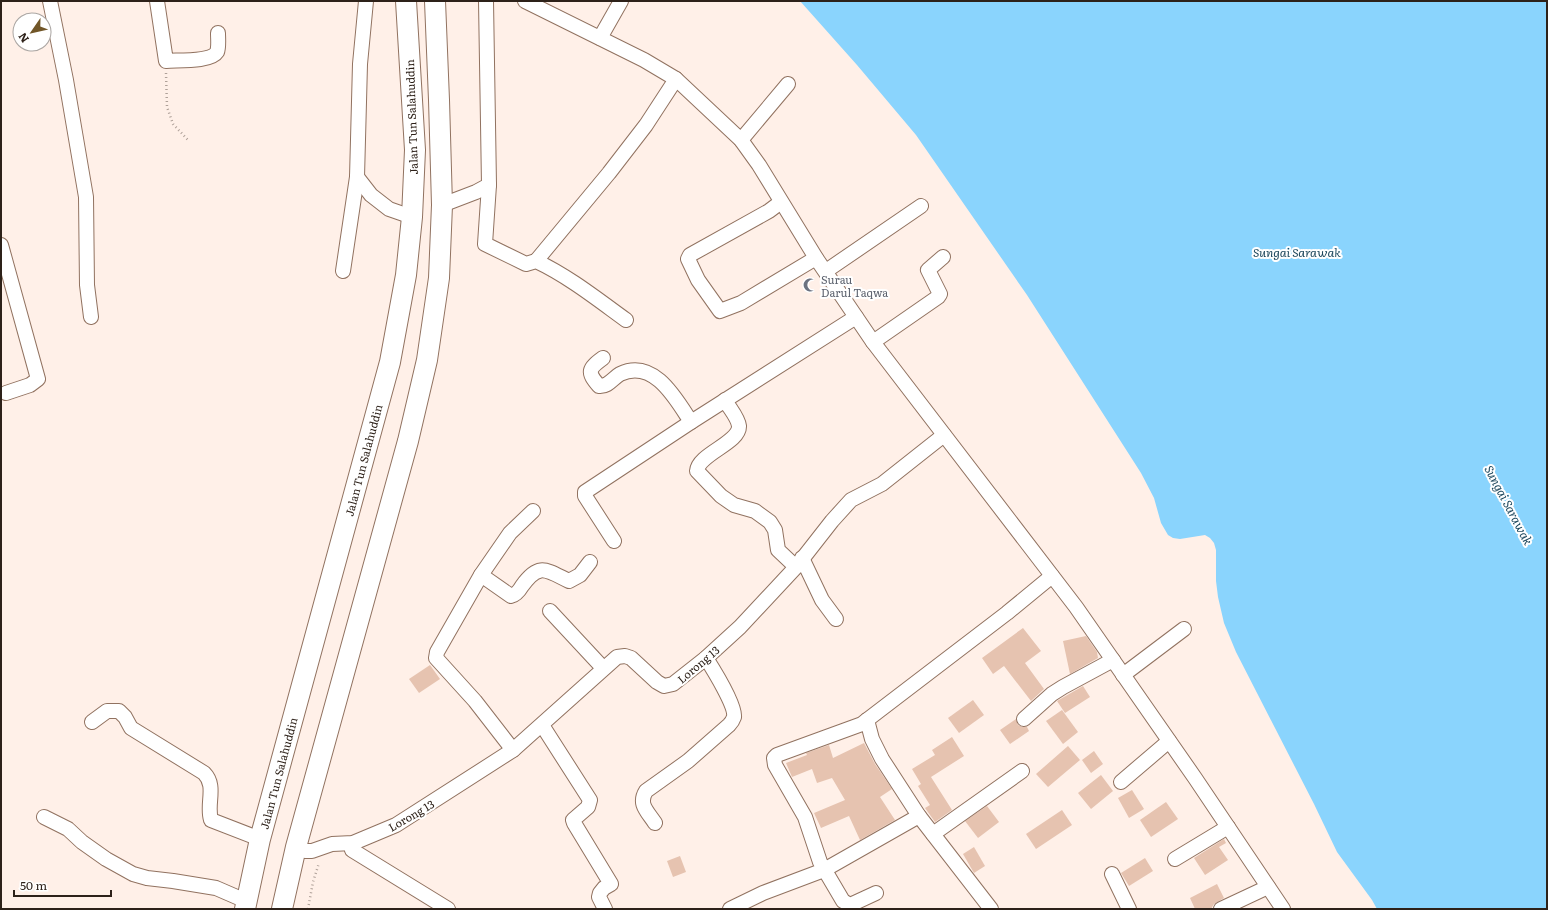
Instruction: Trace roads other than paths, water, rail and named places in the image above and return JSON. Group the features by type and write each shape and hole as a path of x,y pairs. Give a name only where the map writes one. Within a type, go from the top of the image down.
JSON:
{"highway":[{"name":"Jalan Tun Salahuddin","path":"246,905 260,839 390,362 406,276 412,217 415,150 406,1"},
{"path":"282,909 296,846 408,441 427,360 439,278 442,205 440,100 435,1"}],"street":[{"path":"50,1 66,80 86,197 87,285 90,317"},
{"path":"157,1 166,61 207,58 214,56 218,50 218,33"},
{"path":"343,271 357,177 360,64 366,1"},
{"path":"486,1 489,185 485,244 526,264 536,261 609,173 646,125 676,79"},
{"path":"525,1 644,60 676,79 741,140 759,165 816,258 873,342 1076,608 1169,740 1282,909"},
{"path":"600,38 621,1"},
{"path":"741,140 788,84"},
{"path":"357,177 371,195 389,209 412,217"},
{"path":"442,205 476,192 489,185"},
{"path":"781,202 769,211 690,255 688,260 698,280 720,311 741,302 816,258"},
{"path":"826,271 921,206"},
{"path":"1,245 38,379 30,385 6,393"},
{"path":"873,342 938,297 940,294 928,270 943,257"},
{"path":"536,261 588,292 626,320"},
{"path":"614,541 585,496 586,492 691,422 856,317"},
{"path":"603,358 591,366 590,372 599,386 605,385 620,374 632,371 644,372 657,379 667,387 691,422"},
{"path":"725,400 737,420 739,427 736,434 703,461 698,467 701,477 721,496 734,505 755,511 770,522 775,530 778,550 799,562 836,620"},
{"name":"Lorong 13","path":"296,846 306,851 312,851 324,847 348,843 396,825 513,750 617,657 625,656 631,658 657,682 664,686 673,684 706,658 740,627 799,562 851,500 882,484 944,435"},
{"path":"513,750 475,701 436,658 437,652 481,575 510,533 533,511"},
{"path":"481,575 511,596 519,591 533,573 539,570 551,572 569,581 580,575 590,562"},
{"path":"876,893 850,905 843,901 820,862 805,817 775,764 774,758 777,755 862,724 1052,576"},
{"path":"550,611 603,668"},
{"path":"1123,675 1184,629"},
{"path":"655,824 642,802 642,798 646,791 688,761 730,725 734,718 734,710 730,701 706,658"},
{"path":"1024,719 1052,694 1113,660"},
{"path":"92,722 107,711 119,711 125,717 131,728 204,773 210,779 211,789 209,814 211,820 260,839"},
{"path":"867,720 872,739 882,759 919,816 991,909"},
{"path":"542,725 590,800 588,807 573,820 611,884 604,888 599,897 605,909"},
{"path":"1121,782 1169,740"},
{"path":"933,834 1022,771"},
{"path":"738,907 763,893 824,870 919,816"},
{"path":"44,817 68,829 82,842 106,859 133,874 147,878 216,888 246,905"},
{"path":"1175,859 1228,827"},
{"path":"348,843 352,850 448,909"},
{"path":"1112,874 1129,909"},
{"path":"1221,909 1268,887"}],"water":[{"name":"Sungai Sarawak","path":"800,1 1547,1 1547,909 1377,909 1337,852 1236,652 1224,623 1218,597 1216,581 1216,550 1214,543 1205,535 1180,539 1173,538 1168,535 1161,523 1154,498 1141,473 1027,295 916,135 857,65"}],"place":[{"name":"Surau Darul Taqwa","path":"810,285"}]}
